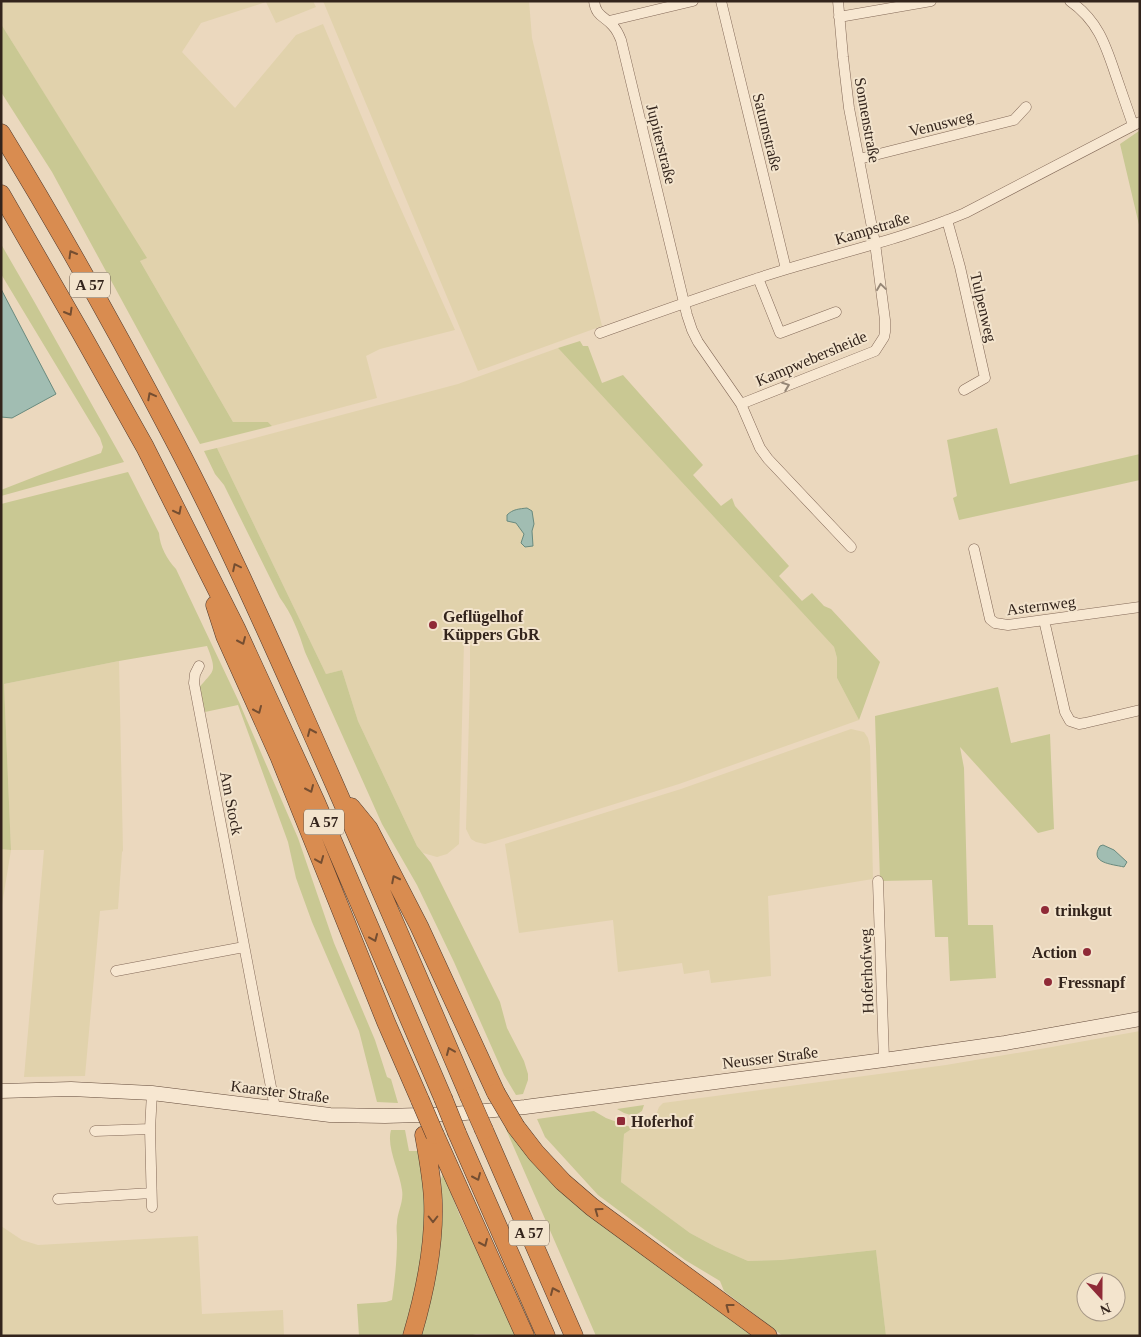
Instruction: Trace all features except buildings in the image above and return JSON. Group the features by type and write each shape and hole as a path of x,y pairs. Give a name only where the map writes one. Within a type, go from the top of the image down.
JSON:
{"highway":[{"name":"A 57","path":"1,134 37,192 106,313 174,439 257,610 574,1336"},
{"name":"A 57","path":"1,194 77,324 145,447 236,628 316,802 546,1336"},
{"path":"198,550 225,636 279,756 430,1135 526,1336"},
{"path":"338,792 369,829 419,926 496,1094 516,1127 536,1154 563,1182 592,1207 768,1336"},
{"path":"412,1336 421,1305 433,1230 430,1135"}],"main road":[{"name":"Neusser Straße","path":"403,1116 455,1114 525,1107 884,1060 1005,1043 1140,1019"},
{"name":"Kaarster Straße","path":"1,1091 71,1089 152,1093 330,1115 403,1116"}],"street":[{"name":"Jupiterstraße","path":"594,1 596,10 601,17 609,21 621,40 684,304"},
{"path":"609,21 694,1"},
{"name":"Saturnstraße","path":"721,1 786,269"},
{"name":"Sonnenstraße","path":"838,1 849,108 875,243"},
{"path":"839,17 931,1"},
{"path":"1070,1 1088,17 1104,41 1136,124"},
{"name":"Venusweg","path":"859,159 1014,120 1026,107"},
{"name":"Kampstraße","path":"600,333 758,278 948,220 1136,124"},
{"name":"Tulpenweg","path":"948,220 985,378 964,390"},
{"name":"Kampwebersheide","path":"741,404 875,351 882,341 885,332 883,297 875,243"},
{"path":"758,278 780,333 836,312"},
{"name":"Kampwebersheide","path":"684,304 698,342 741,404 760,448 768,459 851,547"},
{"name":"Asternweg","path":"974,549 990,619 995,623 1001,625 1140,608"},
{"path":"1044,620 1065,712 1070,721 1079,724 1140,710"},
{"name":"Am Stock","path":"199,666 195,674 194,683 275,1108"},
{"name":"Hoferhofweg","path":"878,881 884,1060"},
{"path":"116,971 244,946"},
{"path":"152,1093 150,1128 152,1207"},
{"path":"95,1131 150,1128"},
{"path":"58,1198 152,1193"}],"shaded area":[{"path":"1,1 313,1 316,7 276,23 266,2 201,23 182,52 235,108 296,35 323,24 391,187 455,330 380,349 366,356 377,398 272,426 268,422 233,422 140,261 146,258 1,24"},
{"path":"323,1 529,1 532,38 602,326 478,371"},
{"path":"1,24 147,258 140,261 233,422 268,422 272,426 200,444 52,172 1,92"},
{"path":"1139,131 1140,133 1140,229 1120,144"},
{"path":"1,244 124,462 1,496 1,490 101,453 103,447 100,438 1,274"},
{"path":"1,289 56,394 12,418 1,417"},
{"path":"580,341 583,346 588,346 602,383 623,375 703,465 693,475 721,506 732,498 735,506 789,566 779,576 802,601 812,593 824,606 831,609 880,662 859,720 837,678 837,658 834,647 558,348"},
{"path":"558,348 834,647 837,658 837,678 859,720 679,784 485,844 471,839 466,829 470,639 464,641 459,844 447,854 437,857 423,853 417,846 358,721 342,670 326,674 217,448 458,384"},
{"path":"997,428 1010,484 1140,454 1140,480 959,520 953,498 957,496 947,440"},
{"path":"217,448 326,674 342,670 358,721 417,846 431,863 500,1002 507,1028 524,1061 528,1074 523,1094 516,1095 504,1075 454,962 417,885 382,824 305,652 292,617 280,598 224,485 215,474 204,451"},
{"path":"128,472 159,533 164,552 176,569 239,702 298,838 334,943 375,1040 387,1077 391,1079 398,1103 377,1102 359,1031 312,922 296,878 288,842 238,705 205,712 202,699 196,692 210,675 213,668 207,646 4,684 11,850 1,849 1,504"},
{"path":"527,508 532,511 534,524 532,531 533,546 525,547 521,543 524,534 516,523 507,521 507,515 514,510"},
{"path":"119,661 123,851 118,909 100,911 85,1076 24,1077 44,850 11,850 1,911 1,849 11,849 4,684"},
{"path":"998,687 1011,743 1050,734 1054,829 1038,833 960,747 964,768 968,925 993,925 996,978 950,981 948,937 935,937 932,880 880,881 875,716"},
{"path":"851,729 864,732 870,746 873,879 768,896 771,976 711,983 709,970 684,974 682,963 618,972 613,920 519,933 505,844 681,789"},
{"path":"1103,845 1114,850 1127,862 1124,867 1108,864 1099,859 1097,852 1100,846"},
{"path":"1140,1031 1140,1336 886,1336 876,1250 781,1260 748,1261 690,1233 621,1182 624,1134 633,1128 644,1128 650,1124 663,1103 946,1065"},
{"path":"644,1105 642,1111 634,1116 617,1109"},
{"path":"594,1111 606,1118 633,1128 624,1134 621,1182 690,1233 716,1247 748,1261 781,1260 876,1250 886,1336 783,1336 724,1291 720,1281 685,1260 598,1195 545,1137 537,1119"},
{"path":"508,1125 540,1166 761,1336 596,1336 505,1127"},
{"path":"391,1130 405,1130 409,1151 418,1151 424,1181 425,1200 420,1269 412,1305 402,1336 359,1336 357,1304 392,1300 396,1262 397,1219 402,1194 401,1183 390,1144"},
{"path":"443,1173 460,1216 518,1336 476,1334 469,1336 419,1336 432,1293 439,1259 443,1210 441,1179"},
{"path":"1,1226 22,1240 38,1245 198,1236 202,1314 283,1310 284,1336 1,1336"}],"place":[{"name":"Geflügelhof Küppers GbR","path":"433,625"},
{"name":"trinkgut","path":"1045,910"},
{"name":"Action","path":"1087,952"},
{"name":"Fressnapf","path":"1048,982"},
{"name":"Hoferhof","path":"621,1121"}]}
